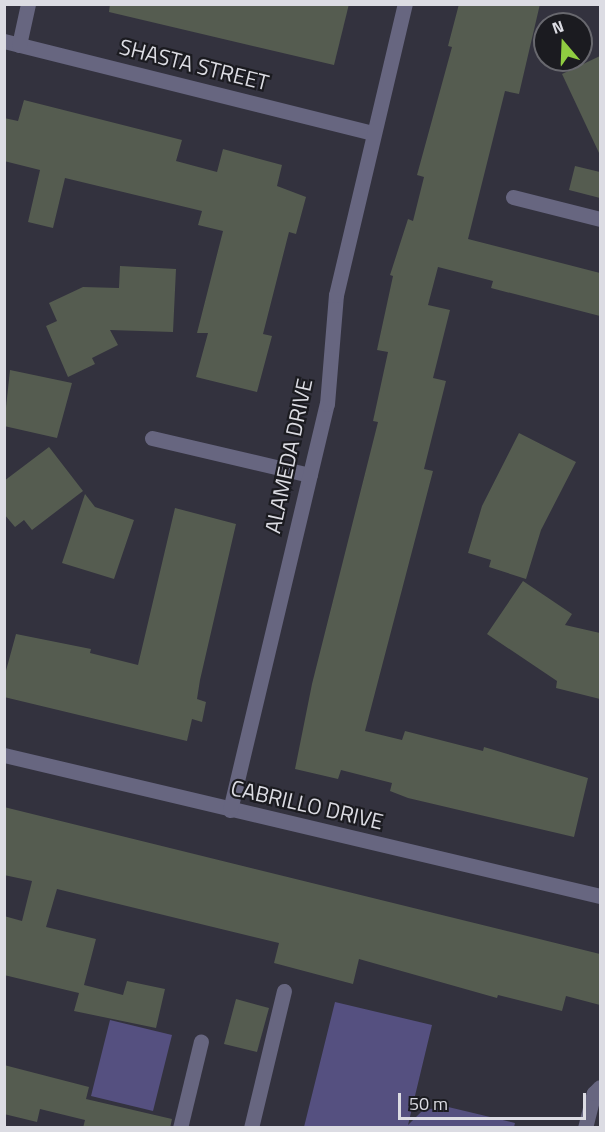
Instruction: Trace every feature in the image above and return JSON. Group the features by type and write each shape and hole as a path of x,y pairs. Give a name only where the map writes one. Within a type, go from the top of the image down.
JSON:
{"street":[{"path":"12,43 28,4"},
{"name":"ALAMEDA DRIVE","path":"230,810 327,404 336,295 405,4"},
{"name":"SHASTA STREET","path":"12,43 374,133"},
{"path":"513,197 600,219"},
{"path":"152,438 310,475"},
{"name":"CABRILLO DRIVE","path":"4,755 600,896"},
{"path":"251,1128 284,990"},
{"path":"180,1128 201,1041"},
{"path":"585,1128 594,1093 600,1087"}],"shaded area":[{"path":"335,1002 432,1025 408,1125 422,1111 444,1106 515,1123 514,1127 304,1127"},
{"path":"110,1020 172,1035 153,1111 91,1096"}],"building":[{"path":"110,4 349,4 334,65 109,12"},
{"path":"459,4 540,4 538,12 533,12 533,34 519,94 505,91 468,239 600,273 600,316 491,288 493,281 438,267 428,305 450,310 433,378 446,381 424,469 433,471 365,731 402,740 405,731 483,751 484,747 588,778 574,837 408,798 390,791 392,783 341,770 338,779 295,769 312,684 378,422 373,421 388,352 377,350 393,276 390,275 408,219 413,221 424,177 417,175 452,47 448,46"},
{"path":"600,56 600,155 562,74 593,72 593,59"},
{"path":"24,100 182,140 176,161 217,172 223,149 282,165 277,186 306,197 296,234 289,232 263,334 272,336 257,392 196,377 208,333 197,333 223,231 198,225 202,211 65,178 53,228 28,222 40,170 4,161 4,118 18,121"},
{"path":"575,166 600,172 600,198 569,190"},
{"path":"120,266 176,269 173,332 110,330 118,345 92,358 95,364 68,377 46,326 57,321 49,303 83,287 119,288"},
{"path":"10,370 72,383 57,438 4,426"},
{"path":"519,433 576,462 541,530 526,579 489,567 491,560 468,553 482,506"},
{"path":"49,447 83,491 32,530 24,520 15,527 4,514 4,481"},
{"path":"85,494 95,507 134,520 114,579 62,563"},
{"path":"175,508 236,524 200,680 197,699 206,702 202,722 192,719 187,741 4,697 4,678 16,634 91,649 90,653 138,665"},
{"path":"523,581 572,614 565,625 600,633 600,699 556,688 557,681 487,634"},
{"path":"4,807 600,954 600,1005 566,996 562,1011 498,995 497,998 359,959 353,984 274,963 279,943 57,889 46,927 96,939 84,985 123,995 127,981 165,989 156,1028 74,1011 79,993 4,975 4,916 22,921 32,881 4,875"},
{"path":"236,999 269,1008 257,1052 224,1044"},
{"path":"4,1065 89,1087 86,1099 172,1119 170,1128 83,1128 85,1120 40,1109 37,1122 4,1114"}]}
